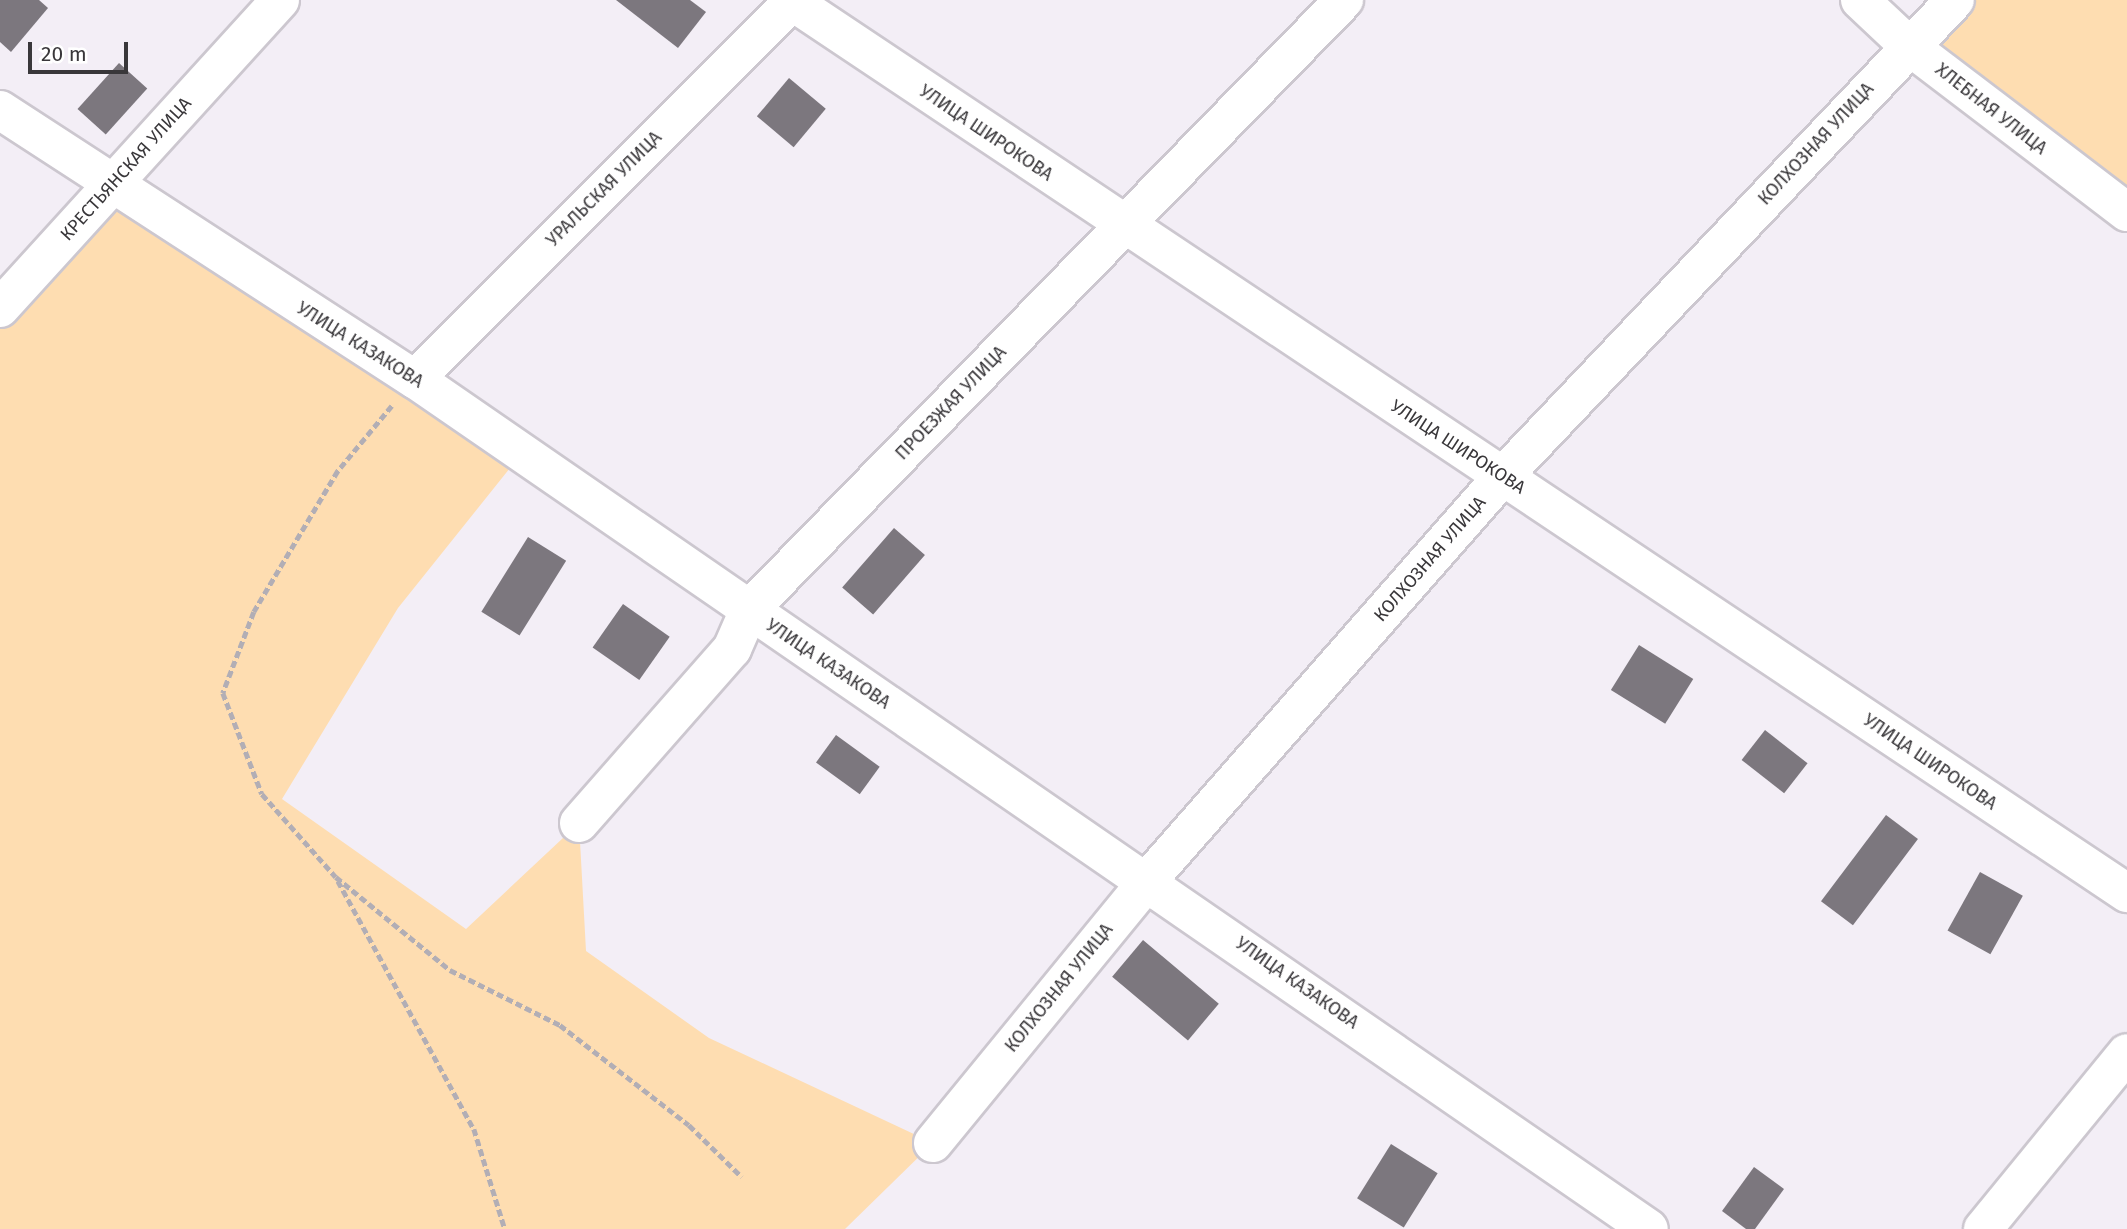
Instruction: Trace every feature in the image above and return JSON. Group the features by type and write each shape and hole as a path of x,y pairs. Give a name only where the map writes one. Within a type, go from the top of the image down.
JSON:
{"street":[{"name":"КРЕСТЬЯНСКАЯ УЛИЦА","path":"0,308 280,0"},
{"name":"ПРОЕЗЖАЯ УЛИЦА","path":"579,823 732,649 749,610 1344,0"},
{"name":"ХЛЕБНАЯ УЛИЦА","path":"1860,0 1909,46 2127,212"},
{"name":"КОЛХОЗНАЯ УЛИЦА","path":"933,1143 1148,880 1503,477 1955,0"},
{"name":"УЛИЦА ШИРОКОВА","path":"792,1 1124,226 2127,893"},
{"name":"УРАЛЬСКАЯ УЛИЦА","path":"415,379 792,1"},
{"name":"УЛИЦА КАЗАКОВА","path":"0,110 110,187 415,379 749,610 1148,880 1649,1229"},
{"path":"1983,1229 2127,1053"}],"path":[{"path":"415,379 338,471 254,612 223,693 262,794 336,877 450,970 560,1025 689,1125 741,1177"},
{"path":"336,877 474,1129 505,1229"}],"shaded area":[{"path":"1955,0 2127,0 2127,212 1909,46"},
{"path":"110,187 522,453 398,608 282,799 466,929 579,823 586,951 709,1038 933,1143 845,1229 0,1229 0,308"}],"building":[{"path":"0,0 39,0 48,8 11,52 0,42"},
{"path":"616,0 690,0 706,12 678,48"},
{"path":"119,63 147,88 106,135 78,109"},
{"path":"789,78 826,109 794,147 757,116"},
{"path":"894,528 925,555 873,615 842,588"},
{"path":"528,537 566,561 520,635 481,612"},
{"path":"623,604 670,637 639,680 593,647"},
{"path":"1639,645 1693,679 1665,724 1611,690"},
{"path":"1765,730 1808,763 1784,793 1742,760"},
{"path":"836,735 880,767 860,794 816,763"},
{"path":"1886,815 1918,839 1853,925 1821,901"},
{"path":"1980,872 2023,896 1990,954 1948,931"},
{"path":"1143,940 1219,1004 1188,1040 1112,977"},
{"path":"1391,1144 1438,1173 1404,1227 1357,1198"},
{"path":"1754,1167 1784,1189 1755,1229 1746,1229 1722,1211"}]}
